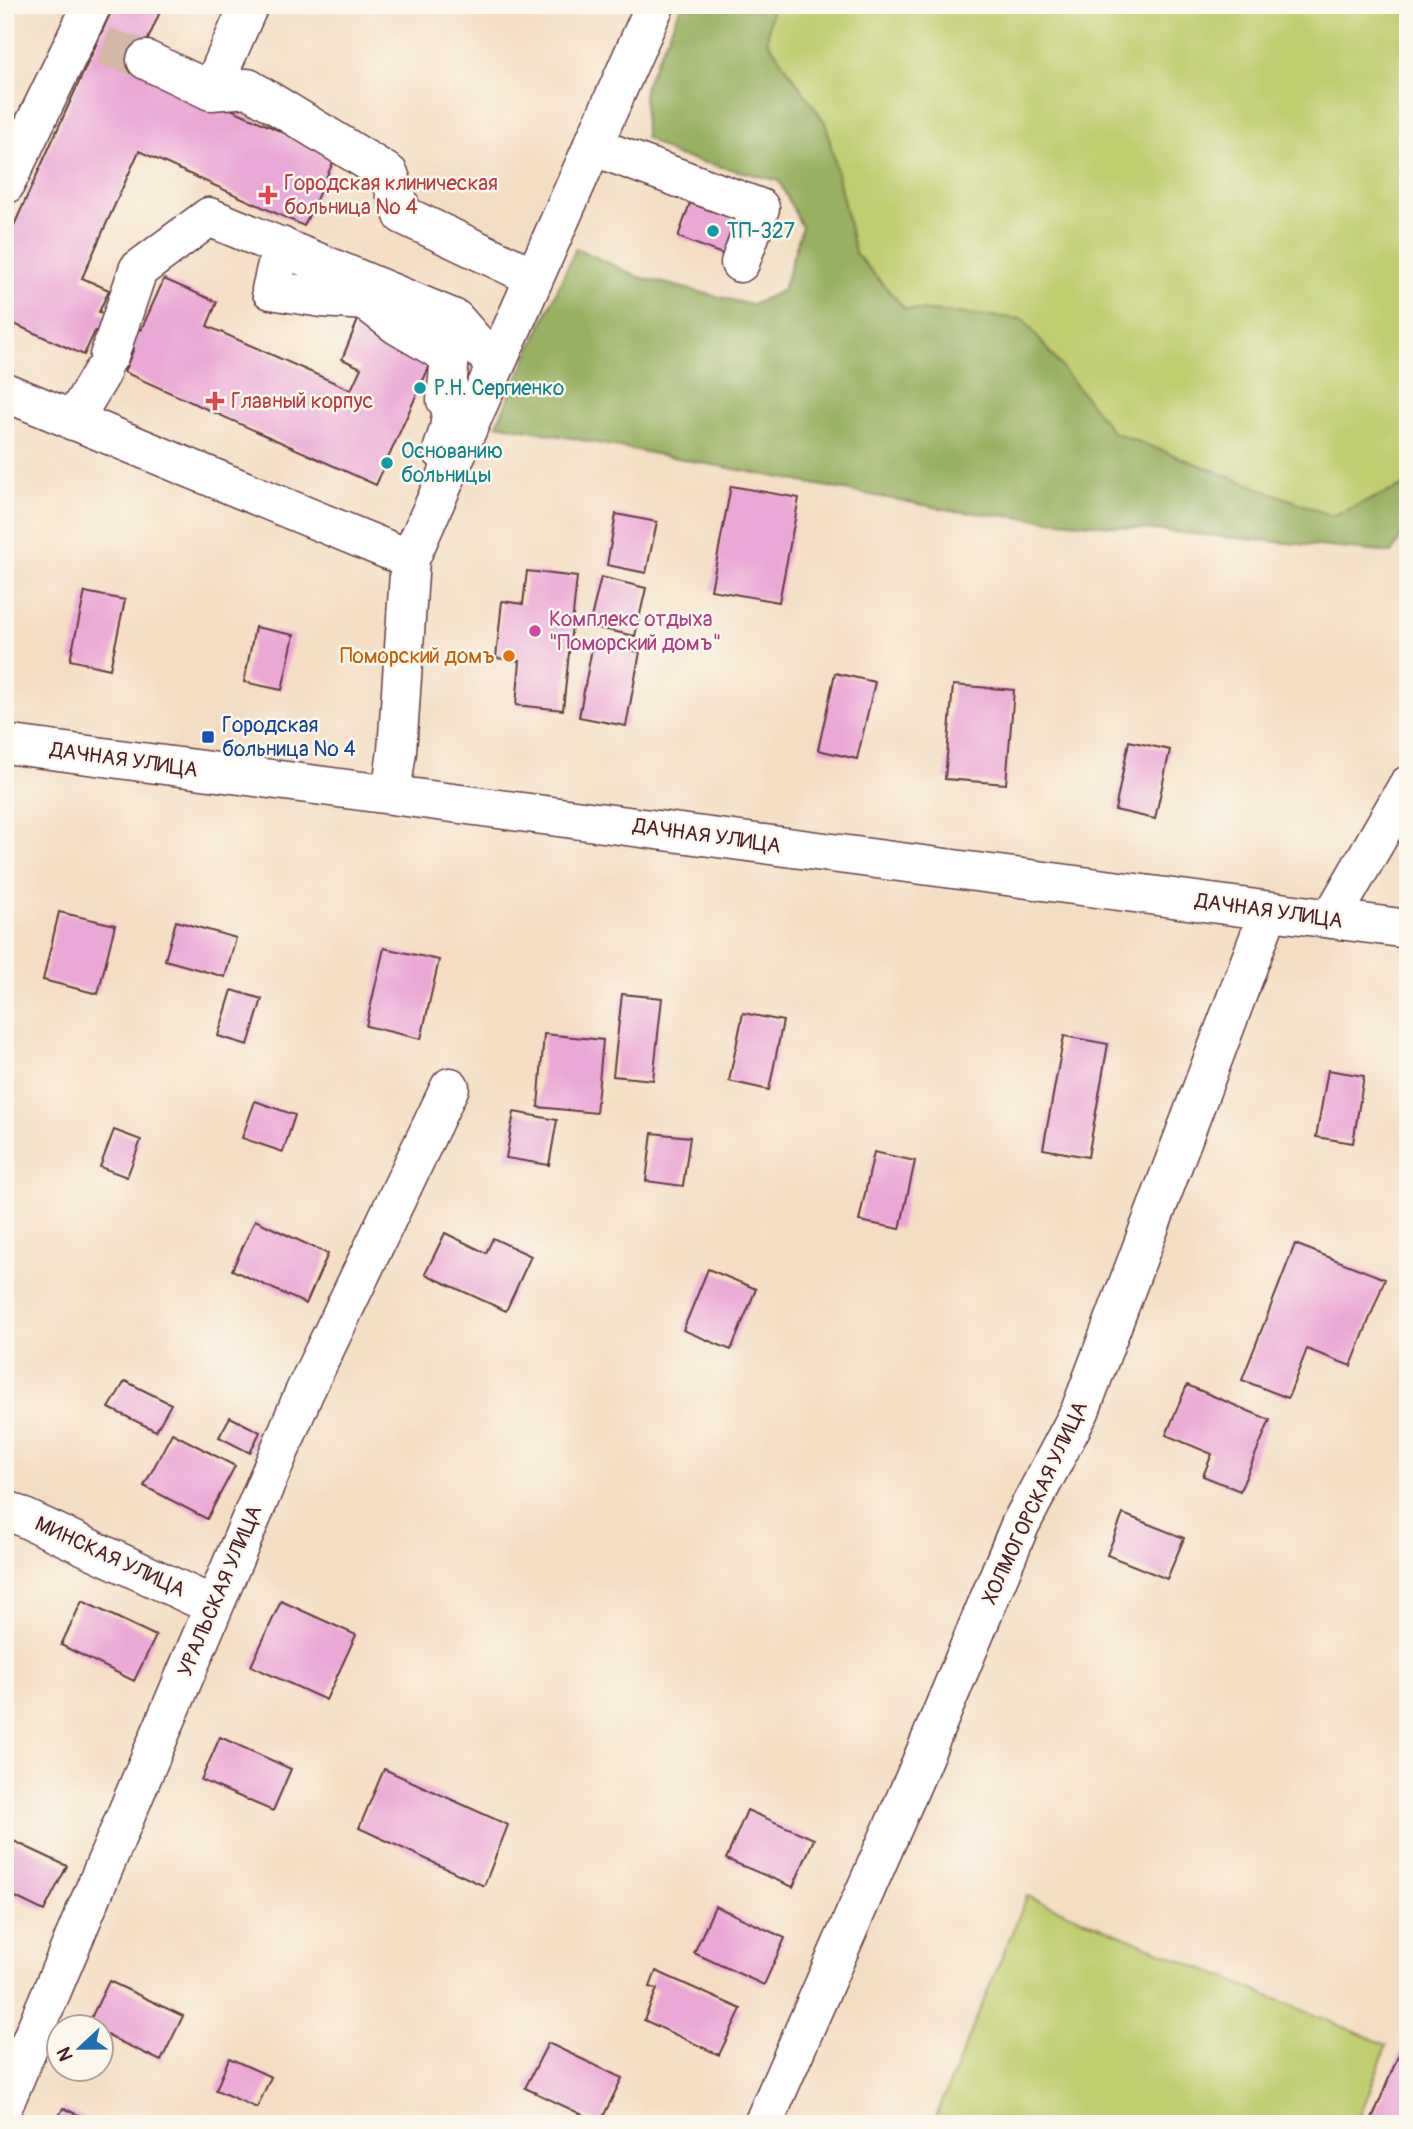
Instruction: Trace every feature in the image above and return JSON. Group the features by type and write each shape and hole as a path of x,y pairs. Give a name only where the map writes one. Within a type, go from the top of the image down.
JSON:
{"street":[{"path":"211,91 249,5"},
{"path":"391,794 397,751 410,559 655,5"},
{"path":"5,185 91,29"},
{"path":"146,60 211,91 248,88 389,174 403,215 534,277"},
{"path":"592,146 760,208 740,263"},
{"path":"73,421 105,365 138,270 209,217 454,319 495,365"},
{"path":"281,246 271,290 322,299 366,301 397,325 450,356 446,400 452,407 449,429 421,503 427,519"},
{"path":"5,393 410,559"},
{"name":"ДАЧНАЯ УЛИЦА","path":"5,744 1408,929"},
{"path":"1331,919 1408,785"},
{"name":"ХОЛМОГОРСКАЯ УЛИЦА","path":"763,2124 915,1777 1020,1525 1080,1411 1269,911"},
{"name":"УРАЛЬСКАЯ УЛИЦА","path":"7,2095 304,1393 450,1087"},
{"name":"МИНСКАЯ УЛИЦА","path":"5,1509 214,1606"}],"green space":[{"path":"682,5 772,5 767,40 826,124 855,253 905,309 1023,319 1113,432 1332,516 1408,484 1408,524 1392,553 955,511 497,424 576,248 639,277 752,305 783,290 802,227 779,181 674,155 645,137 644,88"},
{"path":"772,5 1408,5 1408,484 1332,516 1113,432 1023,319 905,309 855,253 826,124 767,40"},
{"path":"1027,1896 1387,2045 1357,2124 933,2124"}],"building":[{"path":"114,5 163,5 136,67 336,156 304,226 139,151 82,278 109,290 99,312 141,330 164,279 217,302 207,326 351,390 361,368 342,359 360,315 435,354 376,485 124,372 134,348 95,331 84,355 5,320 5,245"},
{"name":"ТП-327","path":"690,203 749,224 735,259 678,237"},
{"path":"731,486 799,498 779,602 711,590"},
{"path":"616,514 657,522 646,573 607,565"},
{"name":"Комплекс отдыха \"Поморский домъ\"","path":"527,571 577,577 563,710 516,705 520,661 496,658 502,601 523,604"},
{"path":"601,577 646,588 635,636 589,626"},
{"path":"85,592 125,600 110,669 70,660"},
{"path":"255,627 294,635 282,690 244,682"},
{"path":"593,643 640,652 626,726 579,717"},
{"path":"835,673 875,682 857,759 818,750"},
{"path":"953,685 1014,690 1006,784 945,779"},
{"path":"1129,741 1170,750 1155,819 1115,810"},
{"path":"59,912 115,925 98,994 43,980"},
{"path":"176,921 236,938 225,977 165,960"},
{"path":"384,948 439,960 421,1039 366,1026"},
{"path":"232,990 262,999 248,1045 218,1036"},
{"path":"622,994 662,998 653,1080 613,1076"},
{"path":"743,1013 783,1021 769,1090 729,1081"},
{"path":"544,1034 603,1040 596,1113 538,1107"},
{"path":"1064,1036 1108,1044 1088,1157 1043,1149"},
{"path":"1328,1070 1364,1076 1353,1143 1316,1137"},
{"path":"255,1101 295,1115 283,1152 242,1138"},
{"path":"514,1112 557,1120 549,1165 506,1158"},
{"path":"114,1130 141,1140 127,1177 100,1167"},
{"path":"652,1133 690,1137 683,1186 646,1181"},
{"path":"874,1152 915,1161 900,1229 859,1221"},
{"path":"255,1220 328,1254 306,1304 232,1270"},
{"path":"445,1233 486,1253 493,1238 531,1256 506,1311 425,1274"},
{"path":"1295,1244 1385,1279 1351,1366 1307,1349 1288,1398 1242,1380"},
{"path":"708,1269 756,1289 731,1350 683,1330"},
{"path":"125,1381 171,1404 156,1431 109,1408"},
{"path":"1187,1385 1270,1420 1240,1491 1203,1476 1212,1454 1166,1435"},
{"path":"230,1417 260,1432 250,1453 219,1437"},
{"path":"172,1433 235,1466 207,1519 144,1486"},
{"path":"1123,1514 1184,1538 1167,1579 1107,1555"},
{"path":"82,1601 156,1636 134,1681 61,1645"},
{"path":"281,1601 356,1635 326,1700 251,1666"},
{"path":"220,1737 291,1769 273,1811 201,1780"},
{"path":"384,1769 508,1825 484,1886 359,1828"},
{"path":"747,1810 814,1839 793,1887 726,1859"},
{"path":"5,1837 67,1866 44,1911 5,1892"},
{"path":"715,1906 785,1938 764,1985 694,1953"},
{"path":"656,1971 741,2009 719,2055 644,2020 657,1989 650,1987"},
{"path":"109,1981 183,2016 161,2061 116,2040 116,2014 93,2014"},
{"path":"1408,2032 1408,2124 1370,2124"},
{"path":"548,2043 622,2078 600,2123 525,2088"},
{"path":"229,2058 271,2077 257,2108 216,2090"},
{"path":"63,2108 98,2124 55,2124"}],"tunnel":[{"path":"104,46 146,60"}],"place":[{"name":"Городская клиническая больница № 4","path":"268,195"},
{"name":"ТП-327","path":"713,231"},
{"name":"Р.Н. Сергиенко","path":"420,388"},
{"name":"Главный корпус","path":"215,401"},
{"name":"Основанию больницы","path":"387,463"},
{"name":"Комплекс отдыха \"Поморский домъ\"","path":"535,631"},
{"name":"Поморский домъ","path":"509,656"},
{"name":"Городская больница № 4","path":"208,737"}]}
